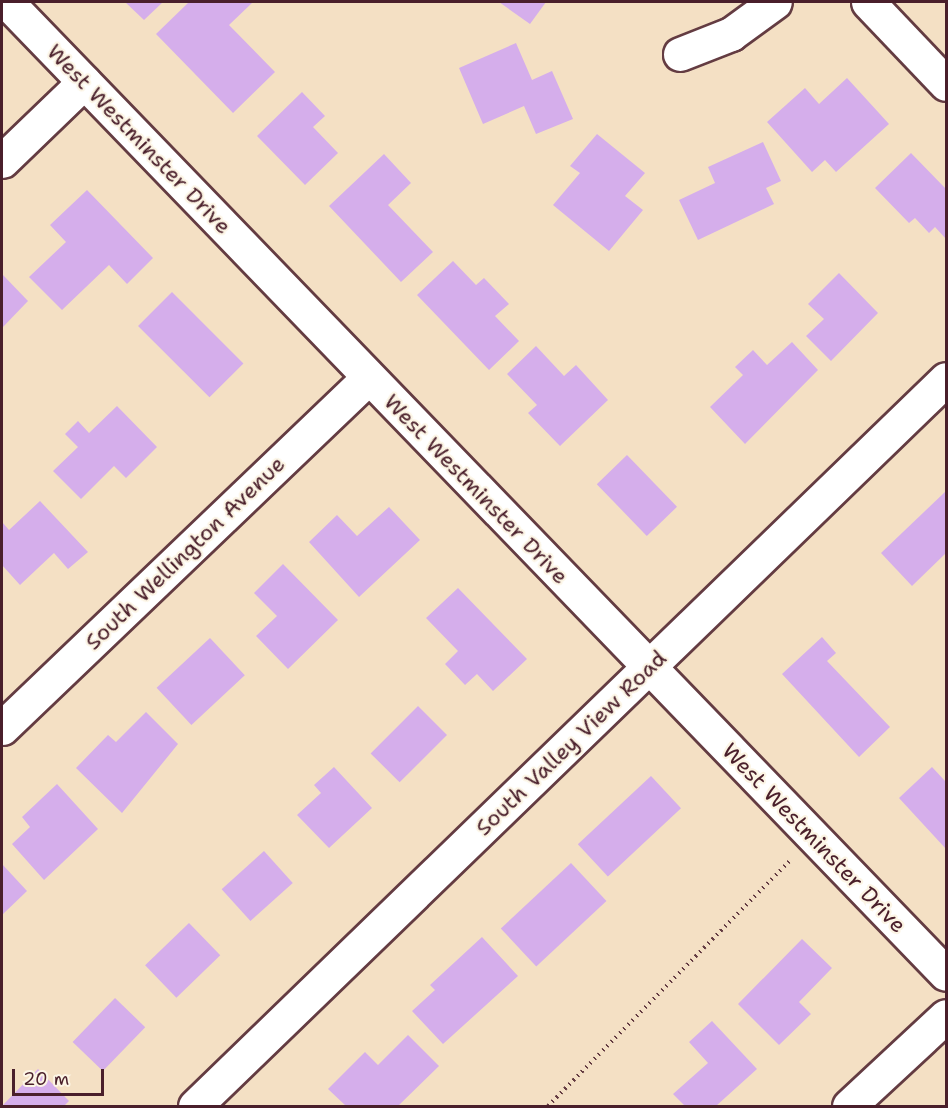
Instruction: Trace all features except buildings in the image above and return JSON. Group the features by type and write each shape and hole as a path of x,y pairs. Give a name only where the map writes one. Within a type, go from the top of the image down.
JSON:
{"street":[{"name":"West Westminster Drive","path":"7,2 946,974"},
{"path":"680,54 731,34 775,2"},
{"path":"868,2 946,84"},
{"path":"2,161 84,81"},
{"name":"South Wellington Avenue","path":"2,728 368,378"},
{"name":"South Valley View Road","path":"195,1107 946,379"},
{"path":"849,1107 946,1016"}],"path":[{"path":"548,1107 814,837"}]}
